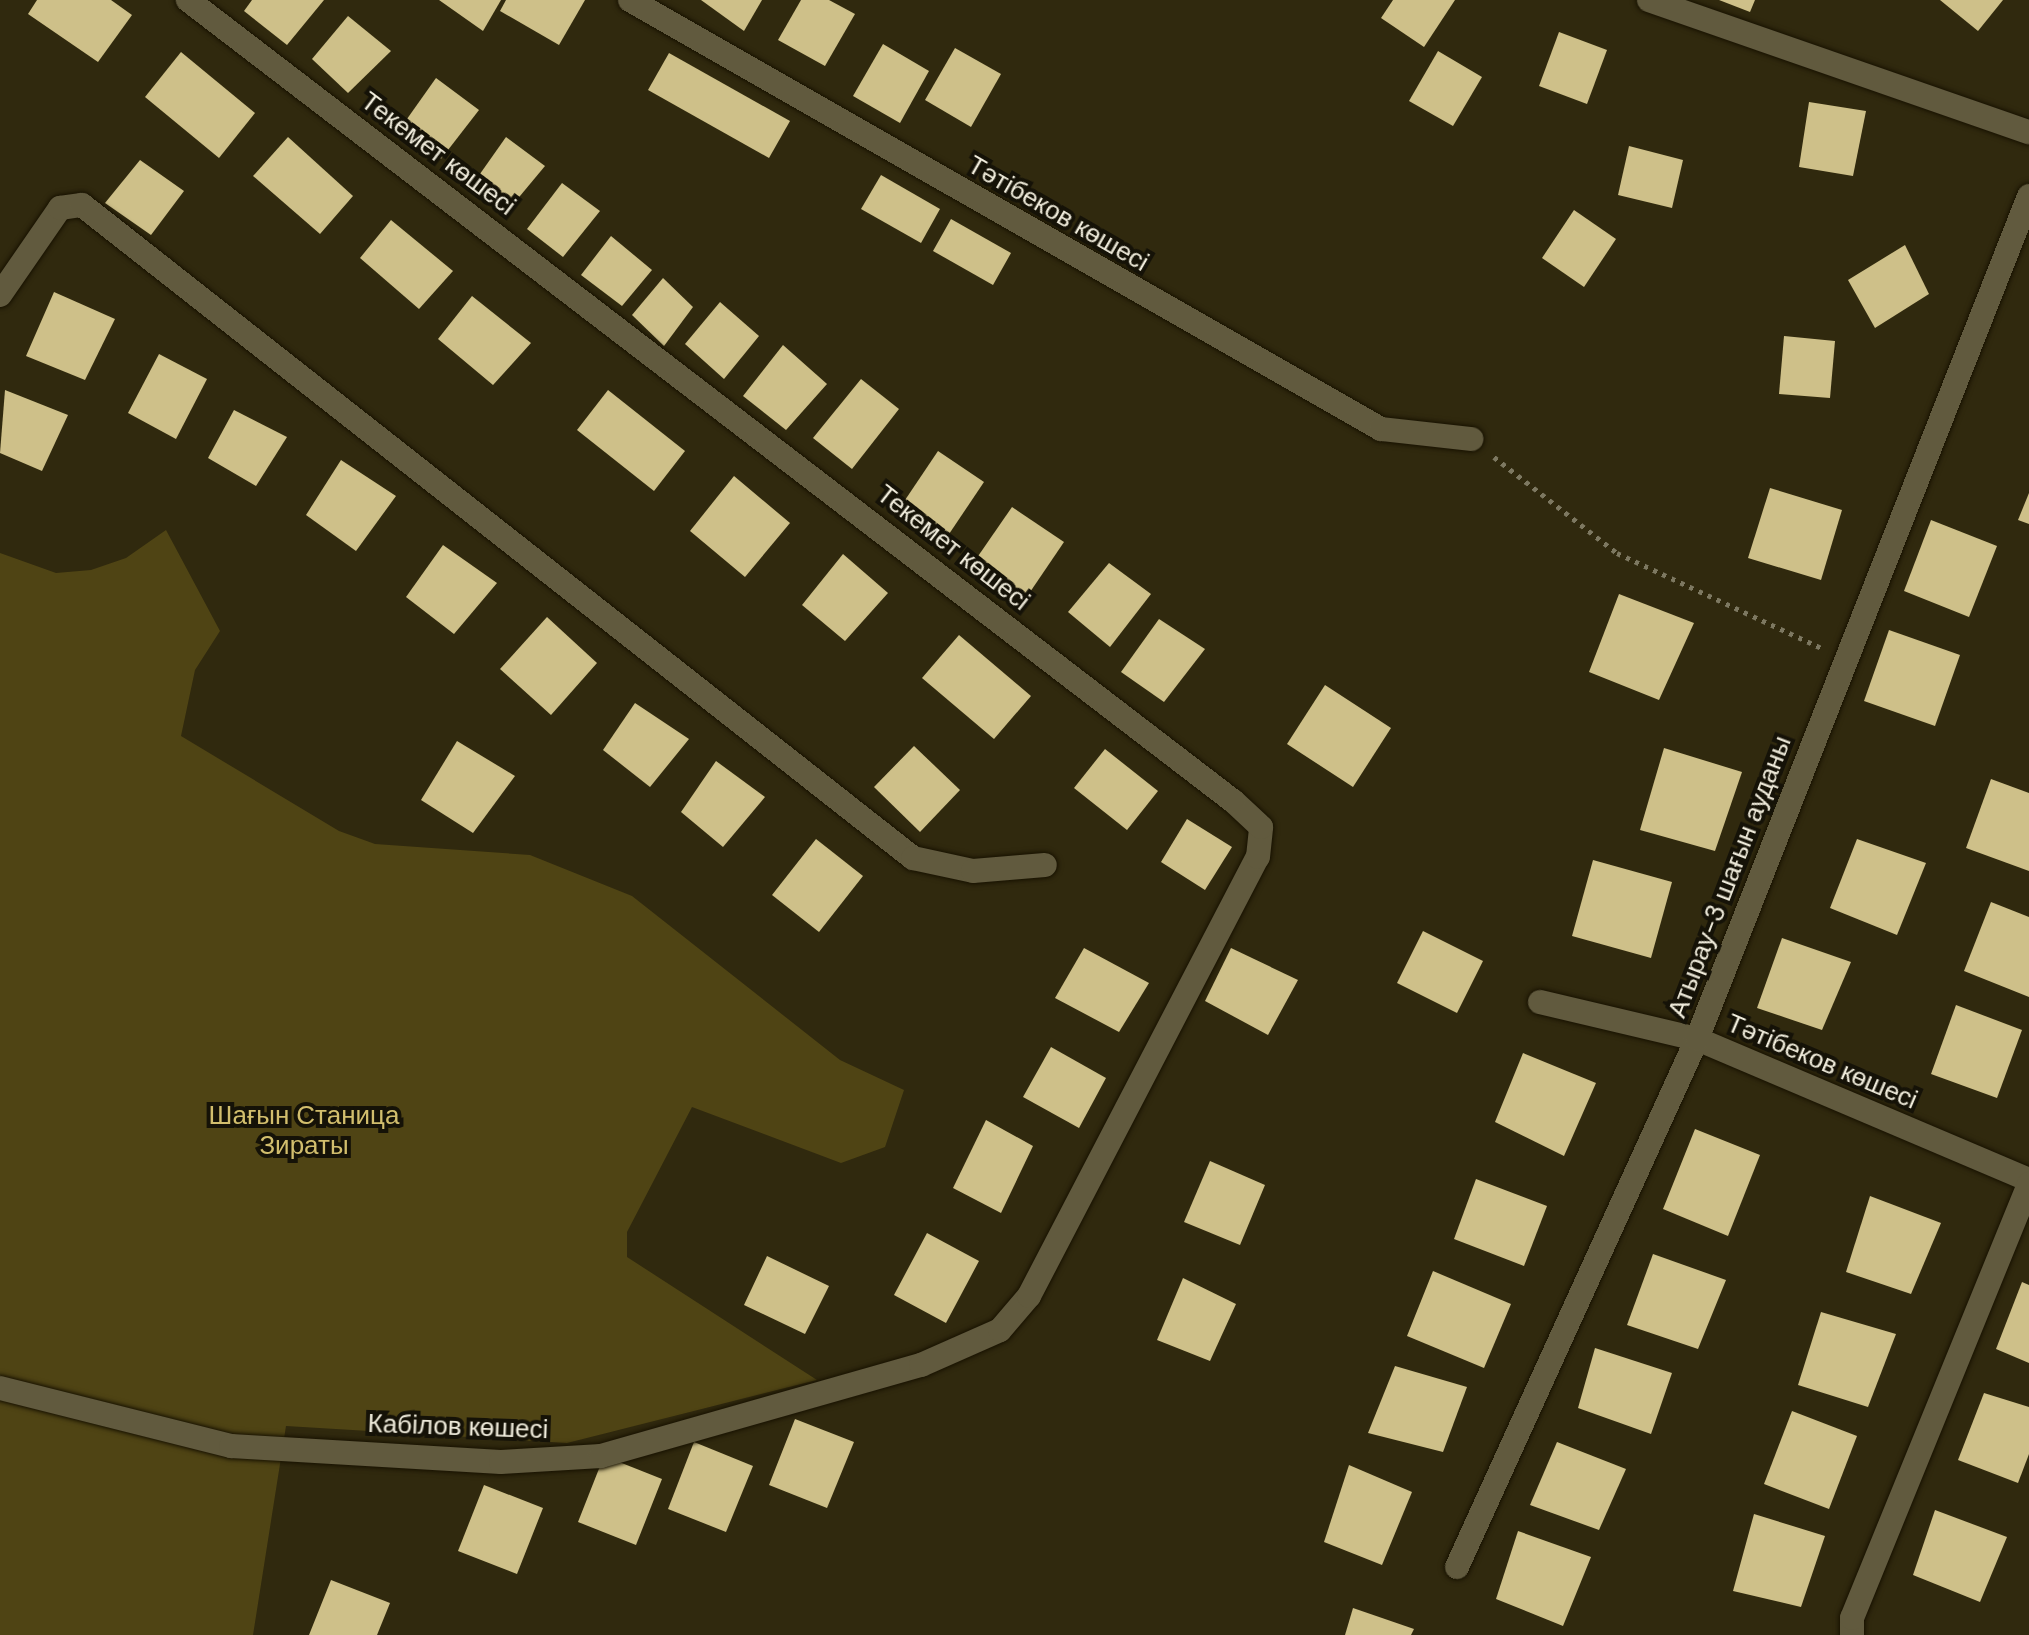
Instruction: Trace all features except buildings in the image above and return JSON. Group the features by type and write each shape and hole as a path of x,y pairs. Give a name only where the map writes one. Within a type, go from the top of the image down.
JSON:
{"street":[{"name":"Тәтібеков көшесі","path":"630,0 1381,429 1471,439"},
{"path":"1649,0 2029,132"},
{"name":"Текемет көшесі","path":"194,2 1261,827 1258,857 1029,1296"},
{"name":"Атырау-3 шағын ауданы","path":"1457,1567 1697,1039 2029,196"},
{"path":"0,295 60,208 82,205 913,858 973,871 1045,865"},
{"name":"Тәтібеков көшесі","path":"1540,1002 1697,1039 2029,1182"},
{"path":"1852,1635 1852,1618 2029,1182"},
{"name":"Кабілов көшесі","path":"0,1388 231,1446 501,1462 601,1456 921,1365 1000,1330 1029,1296"}],"path":[{"path":"1471,439 1617,553 1846,659"}],"green space":[{"name":"Шағын Станица Зираты","path":"166,530 220,631 195,670 181,736 339,831 375,844 530,855 632,896 840,1060 904,1090 885,1147 841,1163 692,1107 627,1232 627,1257 817,1380 567,1443 286,1426 253,1635 0,1635 0,553 56,573 91,570 126,558"}]}
